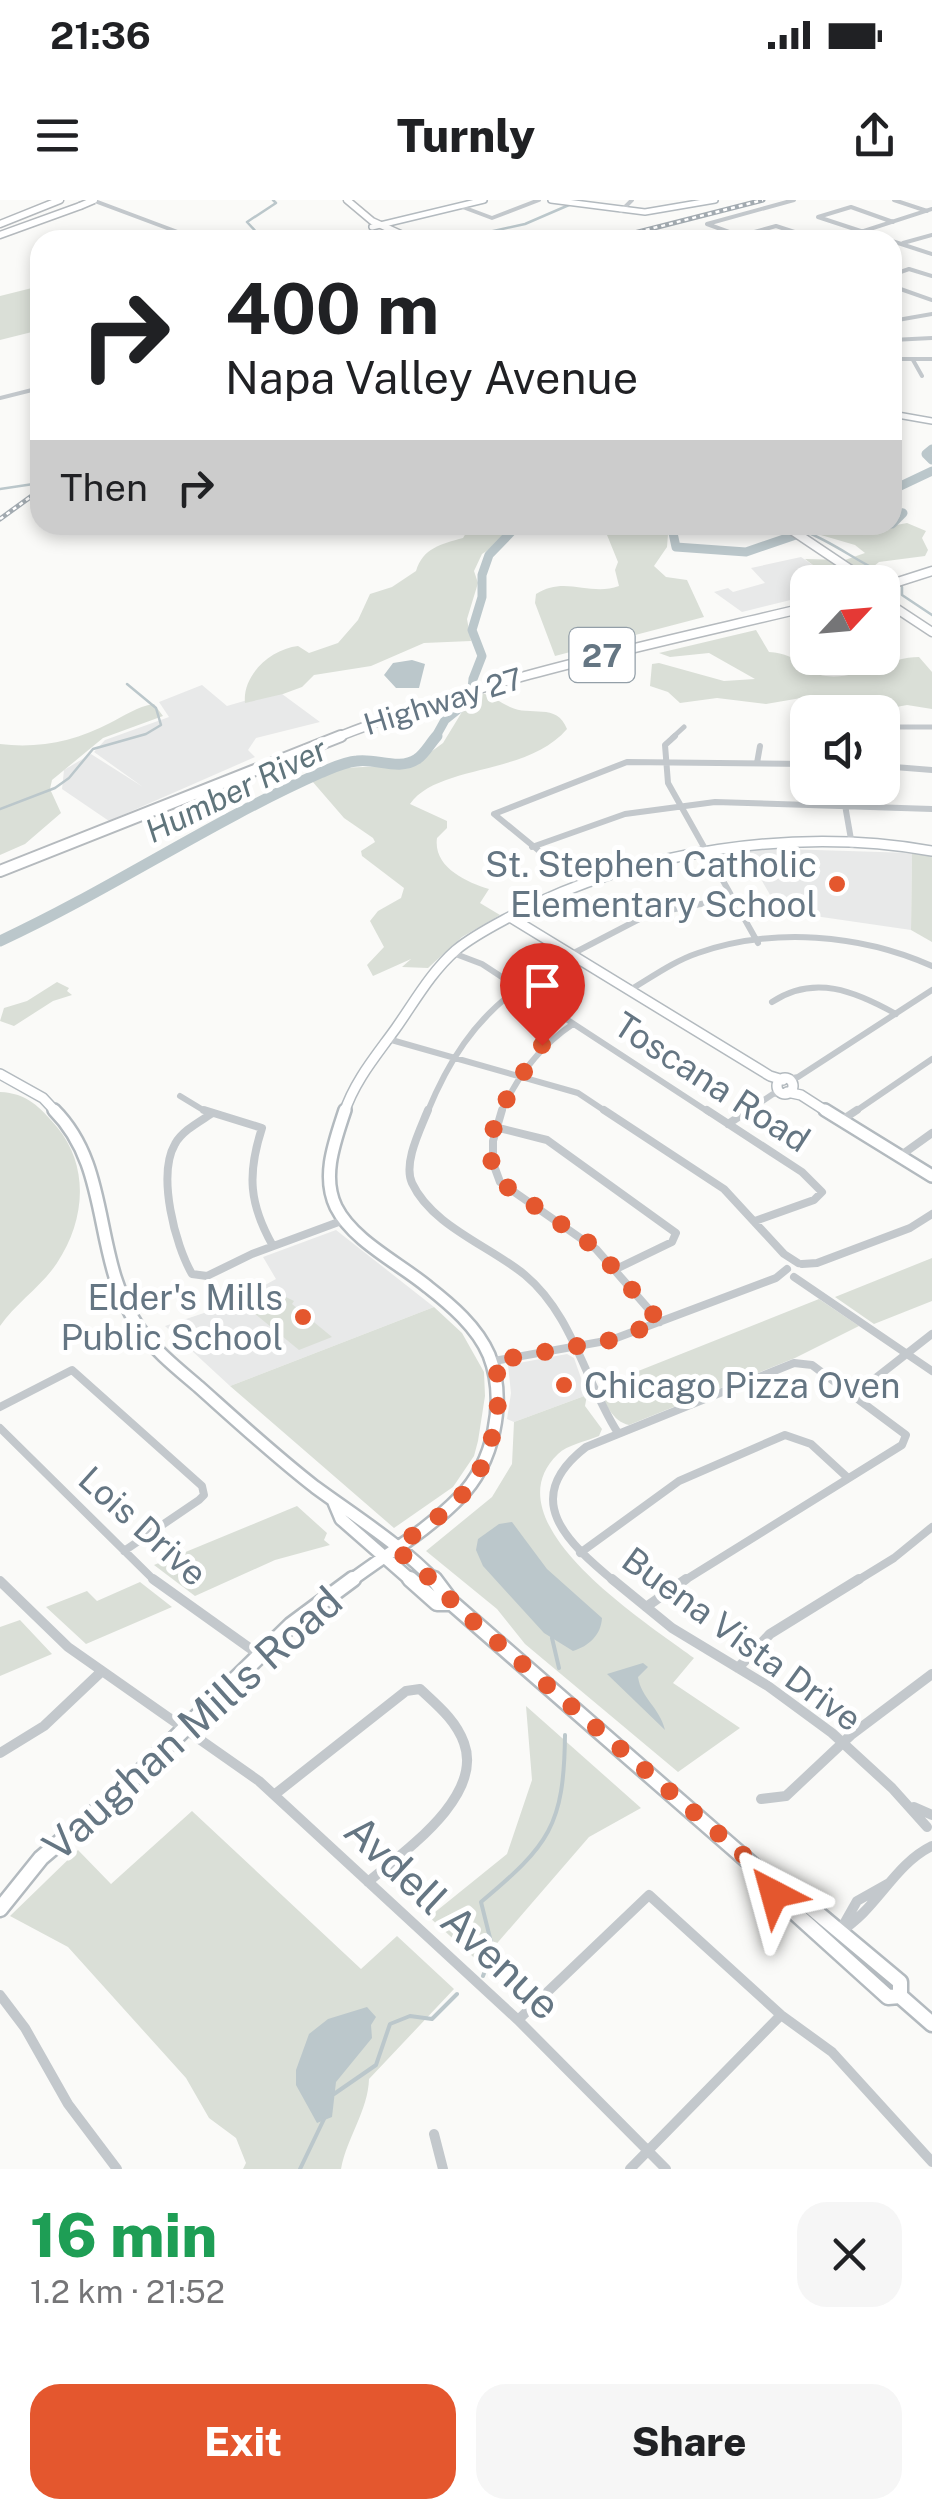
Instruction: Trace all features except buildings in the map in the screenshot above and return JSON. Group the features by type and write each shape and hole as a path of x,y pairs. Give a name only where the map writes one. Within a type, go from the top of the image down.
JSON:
{"highway":[{"path":"0,224 60,200"},
{"path":"0,234 91,200"}],"main road":[{"path":"339,200 384,230"},
{"path":"347,200 376,226 387,230"},
{"path":"792,535 836,565"},
{"path":"900,581 932,572"},
{"path":"900,600 932,623"},
{"name":"Highway 27","path":"0,871 307,746 453,697 790,609"},
{"path":"900,611 932,632"}],"street":[{"path":"91,200 172,230"},
{"path":"376,226 484,200"},
{"path":"460,206 492,218 540,200"},
{"path":"551,200 662,212 715,200"},
{"path":"621,210 632,200"},
{"path":"724,230 707,224 794,200"},
{"path":"894,200 931,211"},
{"path":"856,230 818,217 853,207 892,222"},
{"path":"863,230 931,211"},
{"path":"762,230 776,226 788,230"},
{"path":"902,243 932,235"},
{"path":"902,245 932,254"},
{"path":"902,272 910,269 932,276"},
{"path":"902,290 932,300"},
{"path":"902,319 932,314"},
{"path":"922,317 932,322"},
{"path":"902,340 932,338"},
{"path":"902,360 932,358"},
{"path":"914,360 922,376"},
{"path":"0,398 30,390"},
{"path":"902,416 932,421"},
{"path":"900,728 932,727"},
{"path":"684,728 668,739 667,782 758,943"},
{"path":"758,763 760,746"},
{"path":"577,882 494,814 619,764 790,764"},
{"path":"900,767 932,770"},
{"path":"532,847 626,814 729,802 790,803"},
{"path":"844,805 852,845"},
{"path":"862,805 932,809"},
{"path":"932,851 852,845 704,848 635,862 577,882 510,917 454,953 351,1092 328,1164 329,1190 344,1220 466,1320 494,1361 611,1340 910,1228 932,1214"},
{"path":"572,954 649,914 732,898"},
{"path":"510,917 932,1176"},
{"path":"630,990 700,953 804,938 903,951 932,966"},
{"name":"Toscana Road","path":"454,953 482,964 520,988 802,1172 822,1192 814,1200 755,1221"},
{"path":"772,1002 795,989 826,986 864,996 896,1014"},
{"path":"520,988 489,1009 432,1094 408,1170 410,1183 423,1202 528,1278 553,1304 575,1347 595,1401 618,1433"},
{"path":"728,1124 932,990"},
{"path":"573,1024 546,1041 524,1075 495,1127 490,1149 492,1169 500,1182 596,1248 660,1322"},
{"path":"388,1039 578,1093 724,1189 784,1254 804,1268 810,1285"},
{"path":"842,1120 932,1059"},
{"path":"0,1074 52,1106 85,1148 96,1181 114,1280 137,1326 250,1434 334,1500 341,1519 389,1552 437,1603 452,1603 771,1881 774,1894 834,1937 888,1997 900,1996 932,2024"},
{"path":"180,1096 212,1114 262,1128 252,1156 247,1190 256,1219 273,1246"},
{"path":"212,1114 174,1145 169,1161 173,1218 183,1264 200,1278 344,1220"},
{"path":"495,1127 547,1140 676,1233 672,1242 616,1268"},
{"path":"900,1156 932,1133"},
{"path":"784,1254 790,1272 932,1371"},
{"path":"790,1272 804,1268"},
{"path":"646,1607 906,1440 904,1431 854,1395 932,1334"},
{"name":"Vaughan Mills Road","path":"0,1909 41,1858 127,1785 258,1654 299,1618 465,1494 485,1465 499,1392 494,1361"},
{"name":"Buena Vista Drive","path":"854,1395 812,1365 794,1363 586,1446 555,1477 553,1512 562,1534 580,1554 679,1633 771,1688 842,1743 930,1826"},
{"path":"0,1407 72,1370 202,1486 204,1495 199,1500 124,1550"},
{"name":"Lois Drive","path":"0,1428 165,1589 258,1654"},
{"path":"580,1554 678,1481 786,1435 796,1434 805,1439 848,1478"},
{"path":"738,1668 770,1634 879,1568 932,1527"},
{"name":"Avdell Avenue","path":"0,1581 56,1638 244,1768 274,1794 518,2020 666,2169"},
{"path":"0,1753 44,1726 102,1671"},
{"path":"761,1799 786,1796 842,1743 932,1674"},
{"path":"274,1794 406,1692 420,1689 449,1711 462,1732 469,1755 462,1790 429,1828 368,1882"},
{"path":"834,1937 856,1926 882,1899 889,1883 927,1848 930,1826"},
{"path":"518,2020 648,1895 781,2014 832,2052 932,2162"},
{"path":"0,1995 25,2028 68,2104 117,2169"},
{"path":"630,2169 781,2014"},
{"path":"434,2134 443,2169"}],"shaded area":[{"path":"30,288 30,332 0,340 0,296"},
{"path":"907,523 926,531 922,538 928,550 925,556 875,565 813,565 805,559 845,560 865,553 855,545 821,535 902,535 902,524"},
{"path":"508,535 482,554 474,571 478,583 467,619 471,641 424,643 371,666 314,675 302,687 245,703 253,673 269,658 288,648 298,646 309,653 338,643 358,620 370,594 392,587 416,571 428,552 463,538"},
{"path":"607,535 668,535 667,547 654,566 666,577 687,580 704,617 555,656 535,603 536,594 557,586 619,586 615,570 618,562"},
{"path":"801,557 813,565 790,565 790,600 742,612 714,592 728,588 733,592 765,583 751,568"},
{"path":"756,630 769,652 790,657 790,675 900,675 900,660 919,657 932,672 932,709 900,706 900,695 790,695 790,700 766,704 717,698 680,703 668,692 650,686 652,664 724,681 755,679 709,653 670,657 659,653"},
{"path":"412,660 425,664 419,688 396,688 384,675 393,663"},
{"path":"202,685 227,706 278,691 320,722 256,738 248,750 255,757 109,821 62,789 64,770 91,754 143,787 94,752 105,740 169,717 159,702"},
{"path":"481,693 518,710 550,713 563,721 567,729 530,755 441,782 423,791 410,804 447,821 447,828 437,838 440,857 453,872 489,889 480,903 500,915 462,937 428,968 402,967 411,959 373,976 367,965 384,947 370,921 378,911 401,898 404,888 362,856 361,851 375,842 373,838 344,818 312,781 339,768 413,765 443,743 465,707"},
{"path":"154,704 163,716 103,738 52,780 50,789 61,813 25,844 0,855 0,744 43,744 70,739"},
{"name":"St. Stephen Catholic Elementary School","path":"744,850 912,853 911,930 801,914 783,917"},
{"path":"912,853 932,856 932,942 911,930"},
{"path":"57,982 69,988 67,991 72,995 53,1001 14,1026 0,1021 4,1008 27,1001"},
{"path":"0,1092 32,1102 57,1127 75,1159 80,1194 73,1230 57,1263 0,1326"},
{"name":"Elder's Mills Public School","path":"336,1230 434,1307 230,1386 165,1326 228,1305 276,1279 263,1257"},
{"path":"932,1258 932,1301 874,1324 835,1297"},
{"path":"276,1292 294,1301 292,1304 332,1337 299,1350 249,1309"},
{"path":"819,1299 859,1326 795,1358 629,1425 614,1416 600,1393 598,1387"},
{"path":"434,1307 462,1333 484,1372 485,1396 478,1441 474,1456 453,1487 394,1528 230,1386"},
{"path":"567,1354 574,1358 587,1395 514,1422 507,1419 511,1393 508,1365"},
{"path":"587,1395 585,1406 602,1429 599,1436 558,1454 542,1481 543,1510 557,1539 582,1568 643,1621 694,1658 673,1683 740,1728 678,1772 525,1644 497,1609 426,1551 492,1497 512,1464 514,1422"},
{"path":"297,1506 327,1533 324,1540 330,1545 275,1560 195,1596 154,1565"},
{"path":"512,1522 547,1569 602,1618 597,1635 584,1646 573,1651 544,1633 483,1566 476,1550 478,1539 499,1524"},
{"path":"140,1582 172,1607 86,1644 46,1607 87,1591 97,1601"},
{"path":"20,1620 52,1654 0,1676 0,1627"},
{"path":"643,1663 648,1667 638,1677 640,1684 665,1730 607,1674"},
{"path":"526,1706 641,1808 589,1837 480,1963 429,1917 507,1854 532,1780"},
{"path":"192,1811 361,1969 397,1936 454,1989 369,2079 365,2102 341,2169 243,2169 246,2163 236,2138 209,2118 186,2078 68,1947 10,1916 78,1850 111,1884"},
{"path":"367,2007 376,2017 371,2025 372,2038 336,2082 332,2117 317,2123 296,2085 296,2070 309,2034 328,2019"}],"waterway":[{"path":"254,230 247,222 276,203 273,200"},
{"path":"498,230 525,224 569,205"},
{"name":"Humber River","path":"932,449 926,454 932,460"},
{"name":"Humber River","path":"902,485 932,471"},
{"path":"0,489 30,484"},
{"name":"Humber River","path":"435,738 445,720 471,699 473,679 482,656 472,630 482,597 482,575 489,555 508,535"},
{"name":"Humber River","path":"673,535 676,547 746,552 796,535"},
{"path":"812,535 868,565"},
{"path":"902,587 902,595 932,615"},
{"path":"0,809 55,788 69,778 93,749 146,734 161,725 156,708 127,684"},
{"name":"Humber River","path":"0,941 279,792 343,764 410,762 423,754 437,736"},
{"path":"552,1638 559,1668"},
{"path":"483,1976 493,1950 481,1902 523,1865 548,1831 561,1791 565,1735"},
{"path":"334,2094 376,2065 390,2024 410,2016 432,2019 457,1994"},
{"path":"300,2169 324,2119"}],"railway":[{"path":"646,230 763,200"},
{"path":"0,519 30,497"}],"place":[{"name":"St. Stephen Catholic Elementary School","path":"837,884"},
{"name":"Elder's Mills Public School","path":"303,1317"},
{"name":"Chicago Pizza Oven","path":"564,1385"}],"route":[{"path":"542,1045 497,1118 490,1149 492,1169 500,1182 596,1248 660,1322 611,1340 494,1361 499,1392 485,1465 465,1494 395,1548 448,1594 452,1603 756,1866 771,1881 774,1894"}]}
